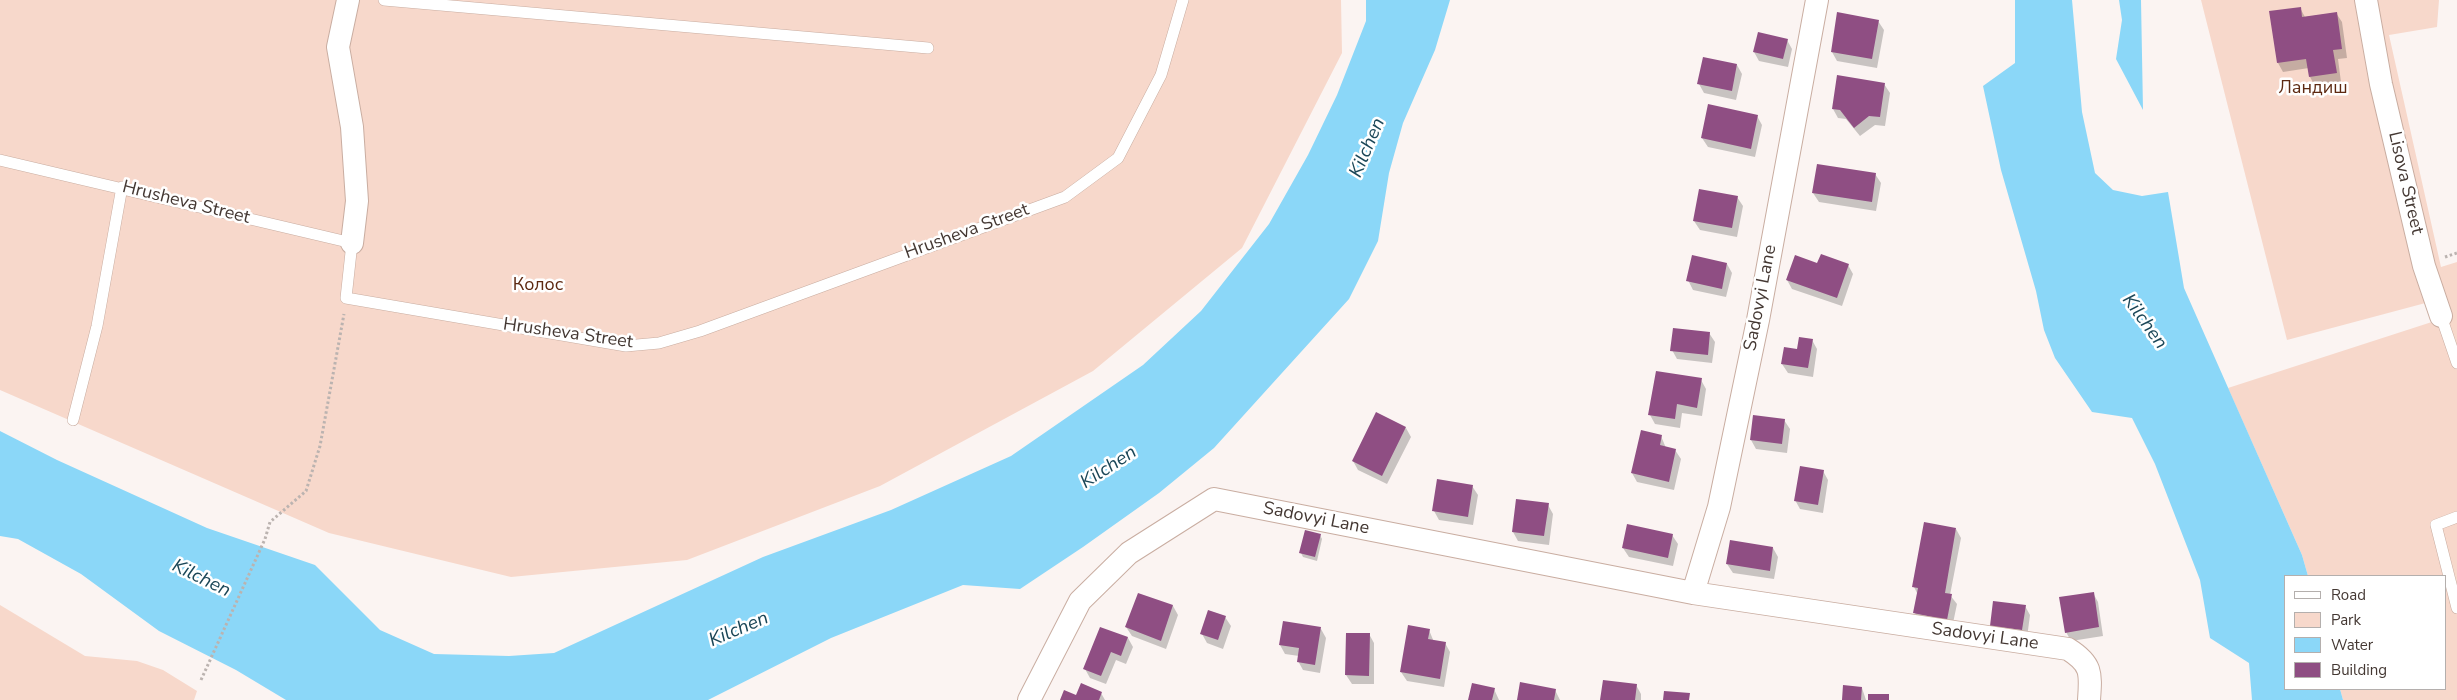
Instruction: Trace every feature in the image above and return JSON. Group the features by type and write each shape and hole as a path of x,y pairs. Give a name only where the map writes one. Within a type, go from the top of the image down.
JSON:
{"street":[{"path":"348,0 338,46 352,127 357,201 352,243"},
{"name":"Sadovyi Lane","path":"1693,593 1719,507 1758,320 1817,0"},
{"name":"Lisova Street","path":"2366,0 2381,84 2422,256 2441,316"},
{"name":"Sadovyi Lane","path":"1029,700 1080,601 1129,554 1214,499 1693,593 2068,648 2083,658 2091,673 2089,700"}],"lane":[{"path":"384,0 928,48"},
{"name":"Hrusheva Street","path":"346,298 626,346 659,343 700,331 1065,196 1118,158 1161,75 1183,0"},
{"name":"Hrusheva Street","path":"0,160 122,187 352,243"},
{"path":"73,420 97,326 122,187"},
{"path":"346,298 352,243"},
{"name":"Lisova Street","path":"2441,316 2457,363"},
{"path":"2457,517 2436,525 2457,608"}],"path":[{"path":"202,680 265,539 270,522 306,491 320,446 346,298"}],"green space":[{"name":"Колос","path":"0,0 1341,0 1342,53 1242,248 1093,371 880,486 687,560 511,577 329,533 0,390"},
{"name":"Ландиш","path":"2201,0 2439,0 2437,27 2389,35 2441,267 2457,262 2457,700 2343,700 2340,690 2447,690 2447,575 2308,575 2302,555 2228,388 2438,320 2433,301 2287,340"},
{"path":"0,605 85,656 137,661 163,670 197,691 194,700 0,700"}],"water":[{"name":"Kilchen","path":"1366,0 1450,0 1435,50 1403,123 1389,173 1378,241 1349,299 1214,448 1159,493 1020,589 963,585 831,638 708,700 286,700 236,670 159,631 81,574 18,539 0,536 0,431 57,460 207,528 315,565 380,630 434,654 509,656 554,653 763,557 891,510 1011,456 1143,365 1201,311 1269,224 1308,155 1337,95 1366,21"},
{"name":"Kilchen","path":"2015,0 2072,0 2082,112 2095,173 2113,190 2142,196 2168,192 2184,288 2302,555 2308,575 2284,575 2284,690 2340,690 2343,700 2252,700 2249,663 2210,638 2200,580 2155,464 2132,418 2092,412 2055,358 2044,330 2036,291 2001,170 1983,86 2015,63"},
{"path":"2119,0 2141,0 2143,110 2116,59 2122,20"}],"building":[{"path":"2301,7 2302,17 2337,12 2342,49 2333,50 2337,73 2309,77 2306,59 2277,63 2269,11"},
{"path":"1837,12 1879,20 1872,59 1831,52"},
{"path":"1758,32 1788,39 1783,59 1753,52"},
{"path":"1703,57 1737,64 1732,91 1697,84"},
{"path":"1837,75 1885,83 1880,117 1869,116 1854,128 1840,110 1832,109"},
{"path":"1708,104 1758,115 1751,149 1701,138"},
{"path":"1817,164 1876,173 1872,202 1812,193"},
{"path":"1699,189 1738,196 1732,228 1693,221"},
{"path":"1821,254 1849,264 1837,298 1786,280 1795,255 1817,263"},
{"path":"1692,255 1727,263 1722,289 1686,281"},
{"path":"1673,328 1710,332 1708,355 1670,351"},
{"path":"1799,337 1813,339 1808,368 1781,364 1784,347 1797,349"},
{"path":"1656,371 1702,378 1697,408 1677,404 1675,419 1648,415"},
{"path":"1376,412 1406,427 1382,476 1352,461"},
{"path":"1753,415 1785,419 1782,444 1750,440"},
{"path":"1641,430 1662,435 1660,445 1676,449 1669,482 1631,473"},
{"path":"1800,466 1824,470 1818,505 1794,501"},
{"path":"1437,479 1473,485 1468,517 1432,511"},
{"path":"1516,499 1549,503 1544,536 1512,532"},
{"path":"1924,522 1956,528 1945,593 1952,594 1947,620 1913,613 1918,588 1912,587"},
{"path":"1627,524 1673,534 1668,558 1622,548"},
{"path":"1305,530 1321,534 1315,557 1299,553"},
{"path":"1730,540 1773,547 1770,571 1726,564"},
{"path":"2094,592 2099,627 2065,633 2059,597"},
{"path":"1138,593 1173,605 1161,641 1125,627"},
{"path":"1993,601 2026,605 2022,630 1990,626"},
{"path":"1208,610 1226,616 1218,640 1200,634"},
{"path":"1283,621 1321,627 1315,665 1297,662 1299,648 1279,645"},
{"path":"1408,625 1430,629 1428,639 1446,642 1440,679 1400,672"},
{"path":"1100,627 1128,637 1121,656 1111,652 1101,676 1083,669"},
{"path":"1346,633 1370,633 1369,676 1345,675"},
{"path":"1603,680 1637,684 1635,700 1600,700"},
{"path":"1520,682 1556,689 1554,700 1517,700"},
{"path":"1081,683 1102,692 1099,700 1060,700 1064,690 1076,695"},
{"path":"1472,683 1495,688 1492,700 1468,700"},
{"path":"1843,685 1862,687 1861,700 1842,700"},
{"path":"1664,691 1690,693 1689,700 1663,700"},
{"path":"1868,694 1889,694 1889,700 1868,700"}]}
